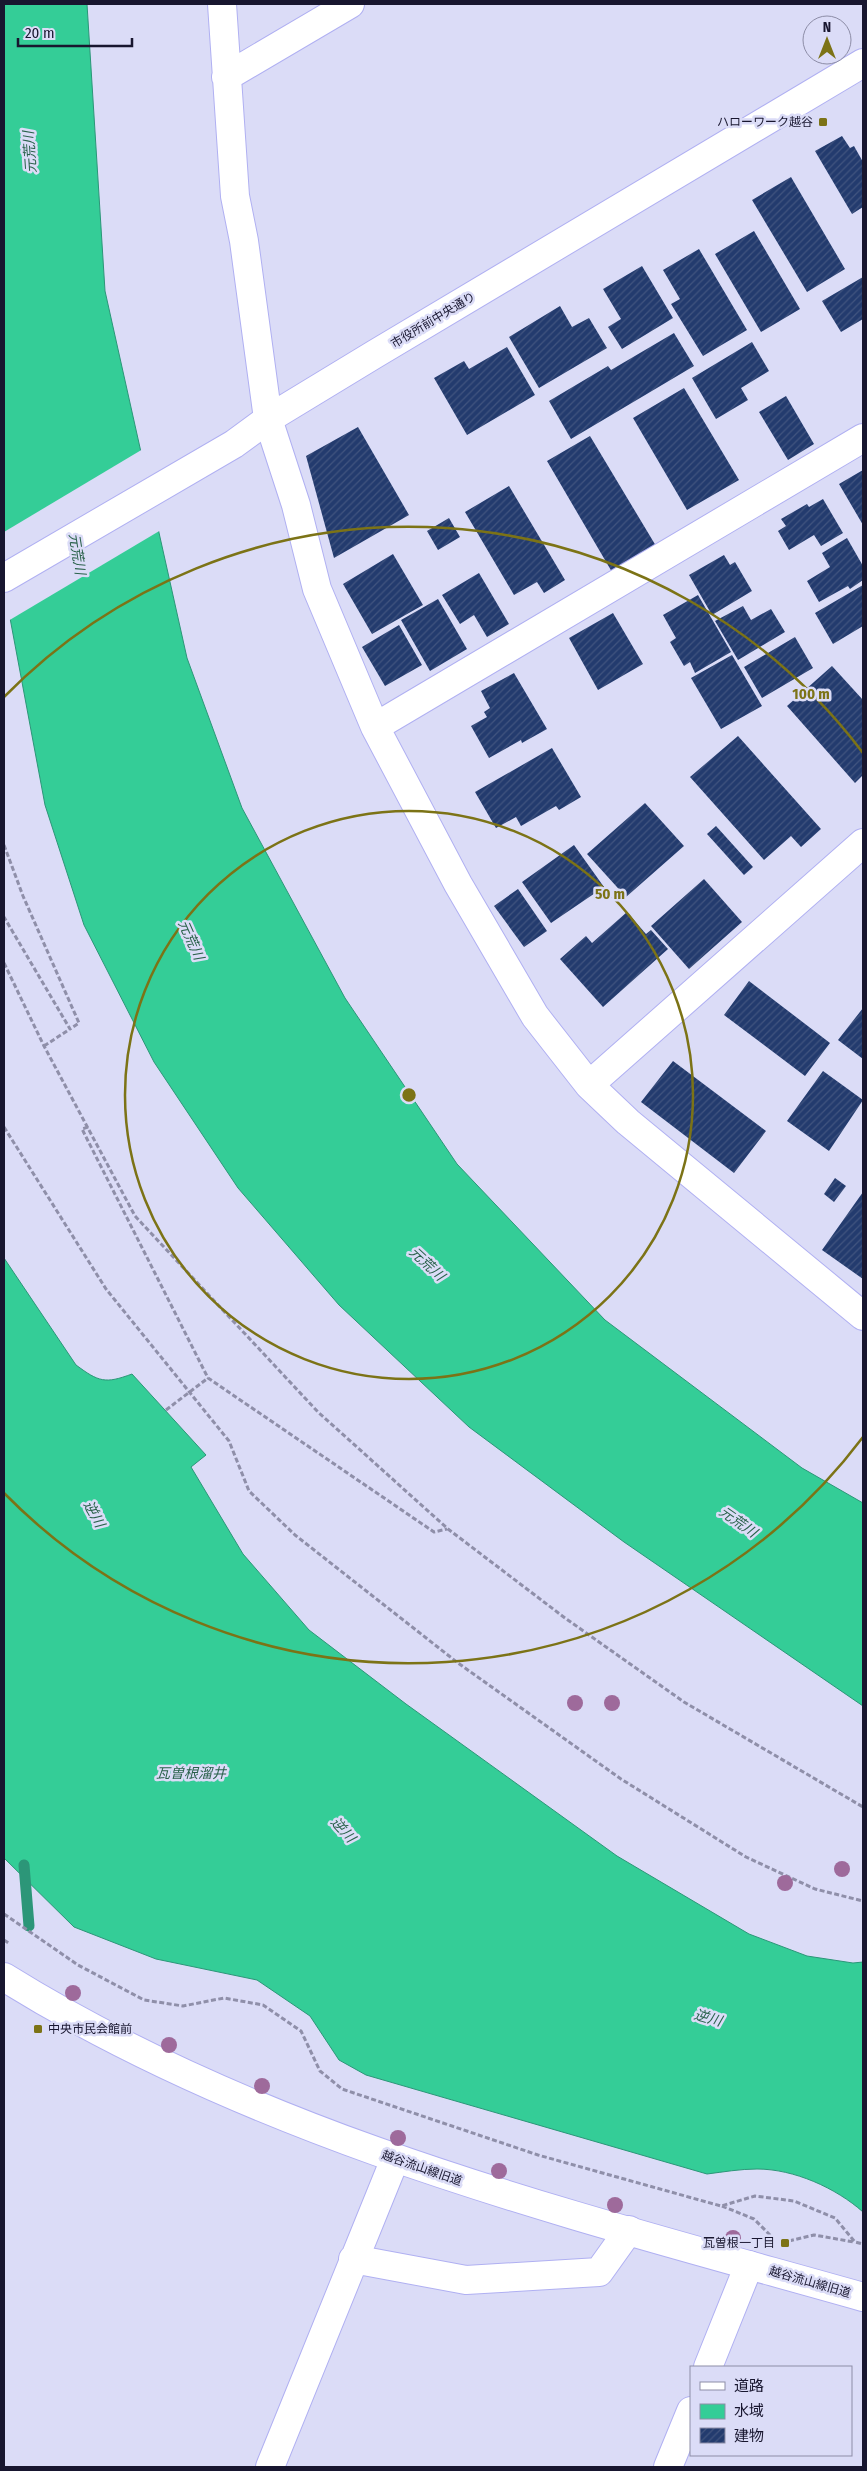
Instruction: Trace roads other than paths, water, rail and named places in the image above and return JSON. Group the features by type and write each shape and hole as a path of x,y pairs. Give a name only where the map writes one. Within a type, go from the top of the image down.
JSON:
{"street":[{"path":"222,4 235,196 244,241 268,419 296,506 317,589 375,727 458,884 536,1016 589,1085 628,1122 863,1316"},
{"path":"226,77 350,4"},
{"name":"市役所前中央通り","path":"4,578 234,444 268,419 863,63"},
{"path":"375,727 863,438"},
{"path":"589,1085 863,843"},
{"name":"越谷流山線旧道","path":"4,1977 61,2012 178,2071 395,2159 484,2190 863,2297"},
{"path":"270,2467 395,2159"},
{"path":"353,2259 466,2280 599,2272 629,2230"},
{"path":"708,2366 749,2265"},
{"path":"668,2467 690,2414"}],"water":[{"name":"元荒川","path":"4,4 87,4 105,291 187,658 242,808 345,998 457,1164 605,1320 802,1468 863,1503 863,1706 624,1542 469,1427 339,1305 238,1188 154,1062 84,925 45,805 4,586"},
{"name":"瓦曽根溜井","path":"4,1258 76,1365 103,1380 132,1374 206,1455 191,1467 243,1554 309,1630 406,1704 617,1856 749,1934 807,1956 853,1963 863,1962 863,2212 840,2195 800,2176 785,2172 757,2169 707,2174 366,2075 339,2060 310,2016 257,1980 156,1959 74,1927 4,1858"}],"waterway":[{"path":"24,1865 29,1926"}],"place":[{"name":"ハローワーク越谷","path":"823,122"},
{"name":"中央市民会館前","path":"38,2029"},
{"name":"瓦曽根一丁目","path":"785,2243"}],"water label":[{"name":"逆川","path":"94,1514"},
{"name":"逆川","path":"343,1830"},
{"name":"逆川","path":"708,2018"}]}
